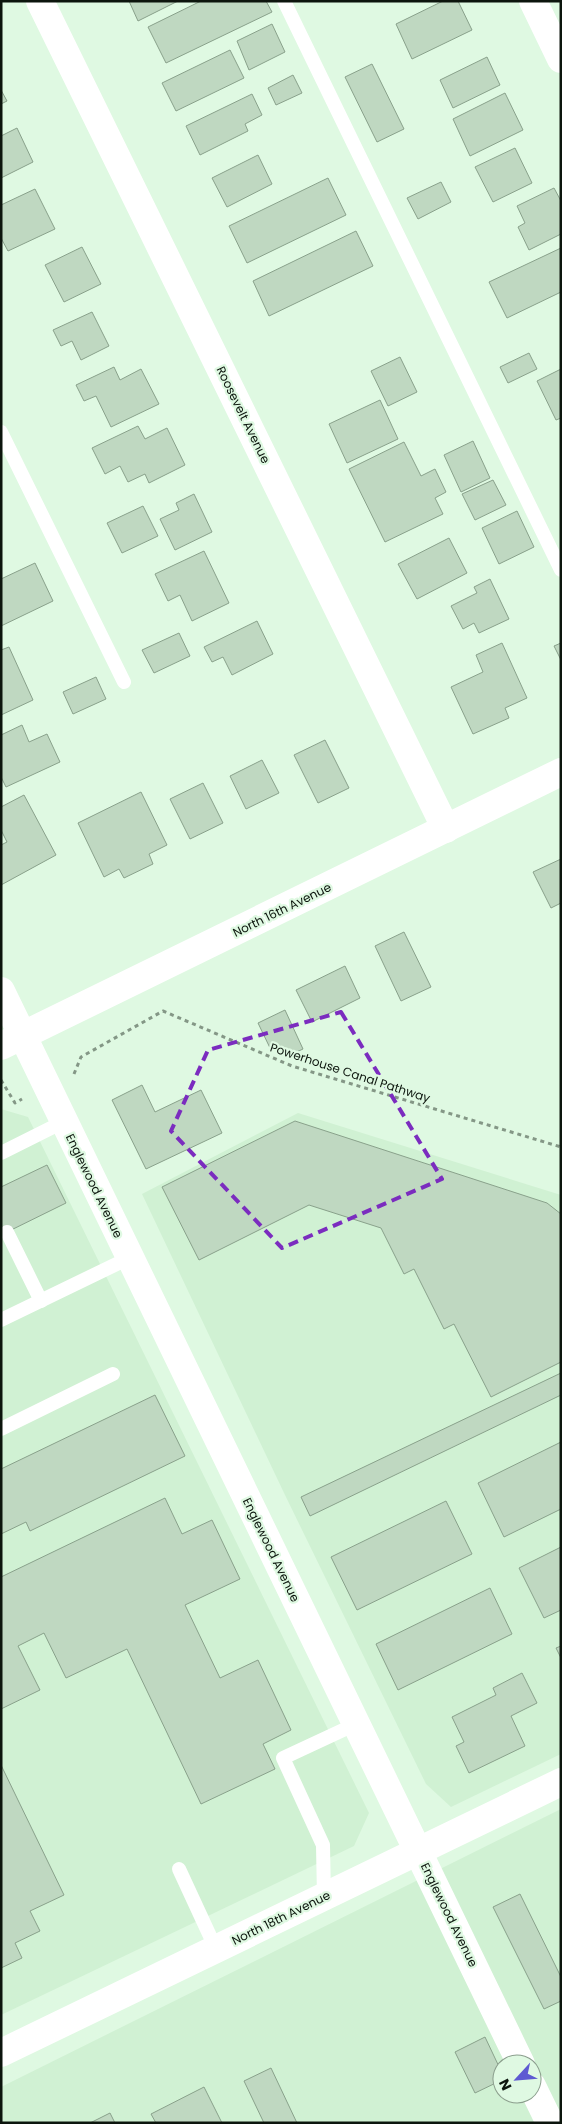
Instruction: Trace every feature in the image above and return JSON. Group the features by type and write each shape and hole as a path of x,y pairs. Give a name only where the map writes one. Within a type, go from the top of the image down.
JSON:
{"street":[{"name":"Roosevelt Avenue","path":"40,1 446,829"},
{"path":"533,1 561,59"},
{"name":"North 16th Avenue","path":"12,1041 561,772"},
{"name":"Englewood Avenue","path":"1,992 12,1041 63,1122 516,2054"},
{"name":"North 18th Avenue","path":"1,2053 561,1782"},
{"path":"541,2104 550,2123"}],"lane":[{"path":"284,1 561,570"},
{"path":"1,432 124,682"},
{"path":"1,1153 63,1122"},
{"path":"7,1232 41,1301"},
{"path":"1,1320 129,1258"},
{"path":"1,1428 112,1374"},
{"path":"324,1897 322,1845 283,1758 356,1724"},
{"path":"179,1869 216,1949"}],"path":[{"name":"Powerhouse Canal Pathway","path":"73,1077 81,1056 163,1011 292,1066 561,1147"},
{"path":"1,1080 15,1103"}],"highlighted area":[{"path":"341,1012 442,1179 282,1248 171,1131 208,1050"}],"shaded area":[{"path":"1,1109 28,1117 369,1813 354,1846 1,2015"},
{"path":"298,1113 561,1195 561,1754 451,1807 426,1784 285,1495 142,1194"},
{"path":"561,1809 561,2123 1,2123 1,2087"}],"building":[{"path":"129,1 178,1 138,21"},
{"path":"201,1 266,1 272,12 166,63 148,27"},
{"path":"443,1 458,1 472,30 412,59 396,24"},
{"path":"272,24 285,52 249,70 237,41"},
{"path":"230,50 244,78 176,111 162,83"},
{"path":"487,57 500,85 453,108 440,80"},
{"path":"372,64 404,129 377,142 345,77"},
{"path":"293,75 302,93 276,105 268,88"},
{"path":"1,90 7,101 1,104"},
{"path":"505,93 523,130 470,156 453,119"},
{"path":"252,94 262,115 245,124 248,131 200,155 186,126"},
{"path":"17,128 33,162 1,178 1,136"},
{"path":"515,148 532,183 493,202 475,167"},
{"path":"258,155 272,184 227,207 212,178"},
{"path":"328,178 346,215 247,263 229,226"},
{"path":"441,182 451,202 418,219 407,198"},
{"path":"554,188 561,201 561,234 529,250 518,227 525,223 517,206"},
{"path":"35,189 55,229 8,251 1,238 1,205"},
{"path":"356,231 373,266 269,316 253,281"},
{"path":"82,247 101,284 64,302 45,265"},
{"path":"561,248 561,292 507,318 489,282"},
{"path":"92,312 109,346 81,360 72,341 61,346 53,330"},
{"path":"529,353 537,369 508,383 500,367"},
{"path":"400,357 417,392 388,406 371,371"},
{"path":"114,367 120,380 141,369 159,404 111,427 96,396 84,401 76,385"},
{"path":"561,369 561,418 556,420 537,381"},
{"path":"380,400 398,439 347,463 329,424"},
{"path":"138,426 145,439 167,428 185,465 149,483 145,474 128,482 120,466 105,474 92,448"},
{"path":"473,441 490,478 461,492 444,455"},
{"path":"404,442 421,476 435,469 446,492 435,498 443,514 385,542 349,469"},
{"path":"493,480 506,505 475,520 462,494"},
{"path":"194,494 212,532 175,550 160,519 179,510 176,503"},
{"path":"143,506 158,536 122,553 107,523"},
{"path":"517,511 534,547 499,564 482,528"},
{"path":"449,538 467,573 417,599 398,564"},
{"path":"204,551 229,603 192,621 180,595 168,601 155,574"},
{"path":"35,563 53,601 1,626 1,579"},
{"path":"490,579 509,619 479,633 474,623 463,629 451,606 477,593 474,587"},
{"path":"257,621 273,654 232,675 223,657 212,662 204,647"},
{"path":"179,633 190,656 154,673 142,650"},
{"path":"502,643 527,698 505,708 509,718 473,734 451,687 483,672 476,655"},
{"path":"561,643 561,660 554,646"},
{"path":"9,647 33,700 1,715 1,650"},
{"path":"96,677 106,699 73,714 63,692"},
{"path":"22,725 29,742 47,734 60,762 6,787 1,777 1,735"},
{"path":"325,740 349,788 318,803 294,755"},
{"path":"262,760 279,793 246,809 230,776"},
{"path":"203,783 223,823 190,839 170,799"},
{"path":"141,792 167,845 149,854 153,864 124,878 119,869 104,877 78,823"},
{"path":"24,795 56,855 1,885 1,845 7,842 1,830 1,807"},
{"path":"561,859 561,903 551,908 533,872"},
{"path":"404,932 431,987 401,1001 375,946"},
{"path":"345,966 360,998 312,1022 296,990"},
{"path":"285,1010 303,1049 286,1057 281,1046 271,1050 258,1023"},
{"path":"142,1085 155,1112 201,1090 222,1133 146,1169 112,1100"},
{"path":"295,1121 547,1203 561,1214 561,1362 491,1397 454,1324 444,1329 414,1269 404,1274 381,1228 309,1205 199,1260 162,1187"},
{"path":"47,1165 66,1203 1,1235 1,1187"},
{"path":"561,1373 561,1395 310,1516 301,1497"},
{"path":"155,1395 185,1456 30,1531 26,1522 1,1534 1,1469"},
{"path":"561,1442 561,1509 504,1537 478,1483"},
{"path":"165,1498 182,1534 212,1520 240,1579 185,1605 220,1678 258,1660 291,1730 263,1744 275,1769 201,1804 127,1649 66,1678 44,1633 18,1646 40,1690 1,1709 1,1577"},
{"path":"446,1501 472,1554 357,1610 331,1557"},
{"path":"561,1547 561,1610 544,1618 519,1568"},
{"path":"490,1588 512,1634 398,1690 376,1644"},
{"path":"561,1646 561,1658 556,1648"},
{"path":"522,1673 537,1703 511,1716 525,1746 469,1773 456,1746 464,1742 452,1717 496,1695 493,1688"},
{"path":"1,1765 64,1895 30,1911 40,1931 15,1943 22,1958 1,1968"},
{"path":"520,1894 561,1977 561,2001 544,2009 493,1907"},
{"path":"485,2037 493,2054 492,2085 475,2093 455,2052"},
{"path":"271,2068 297,2123 264,2123 244,2081"},
{"path":"204,2087 222,2123 156,2123 151,2114"},
{"path":"110,2113 115,2123 90,2123"}]}
